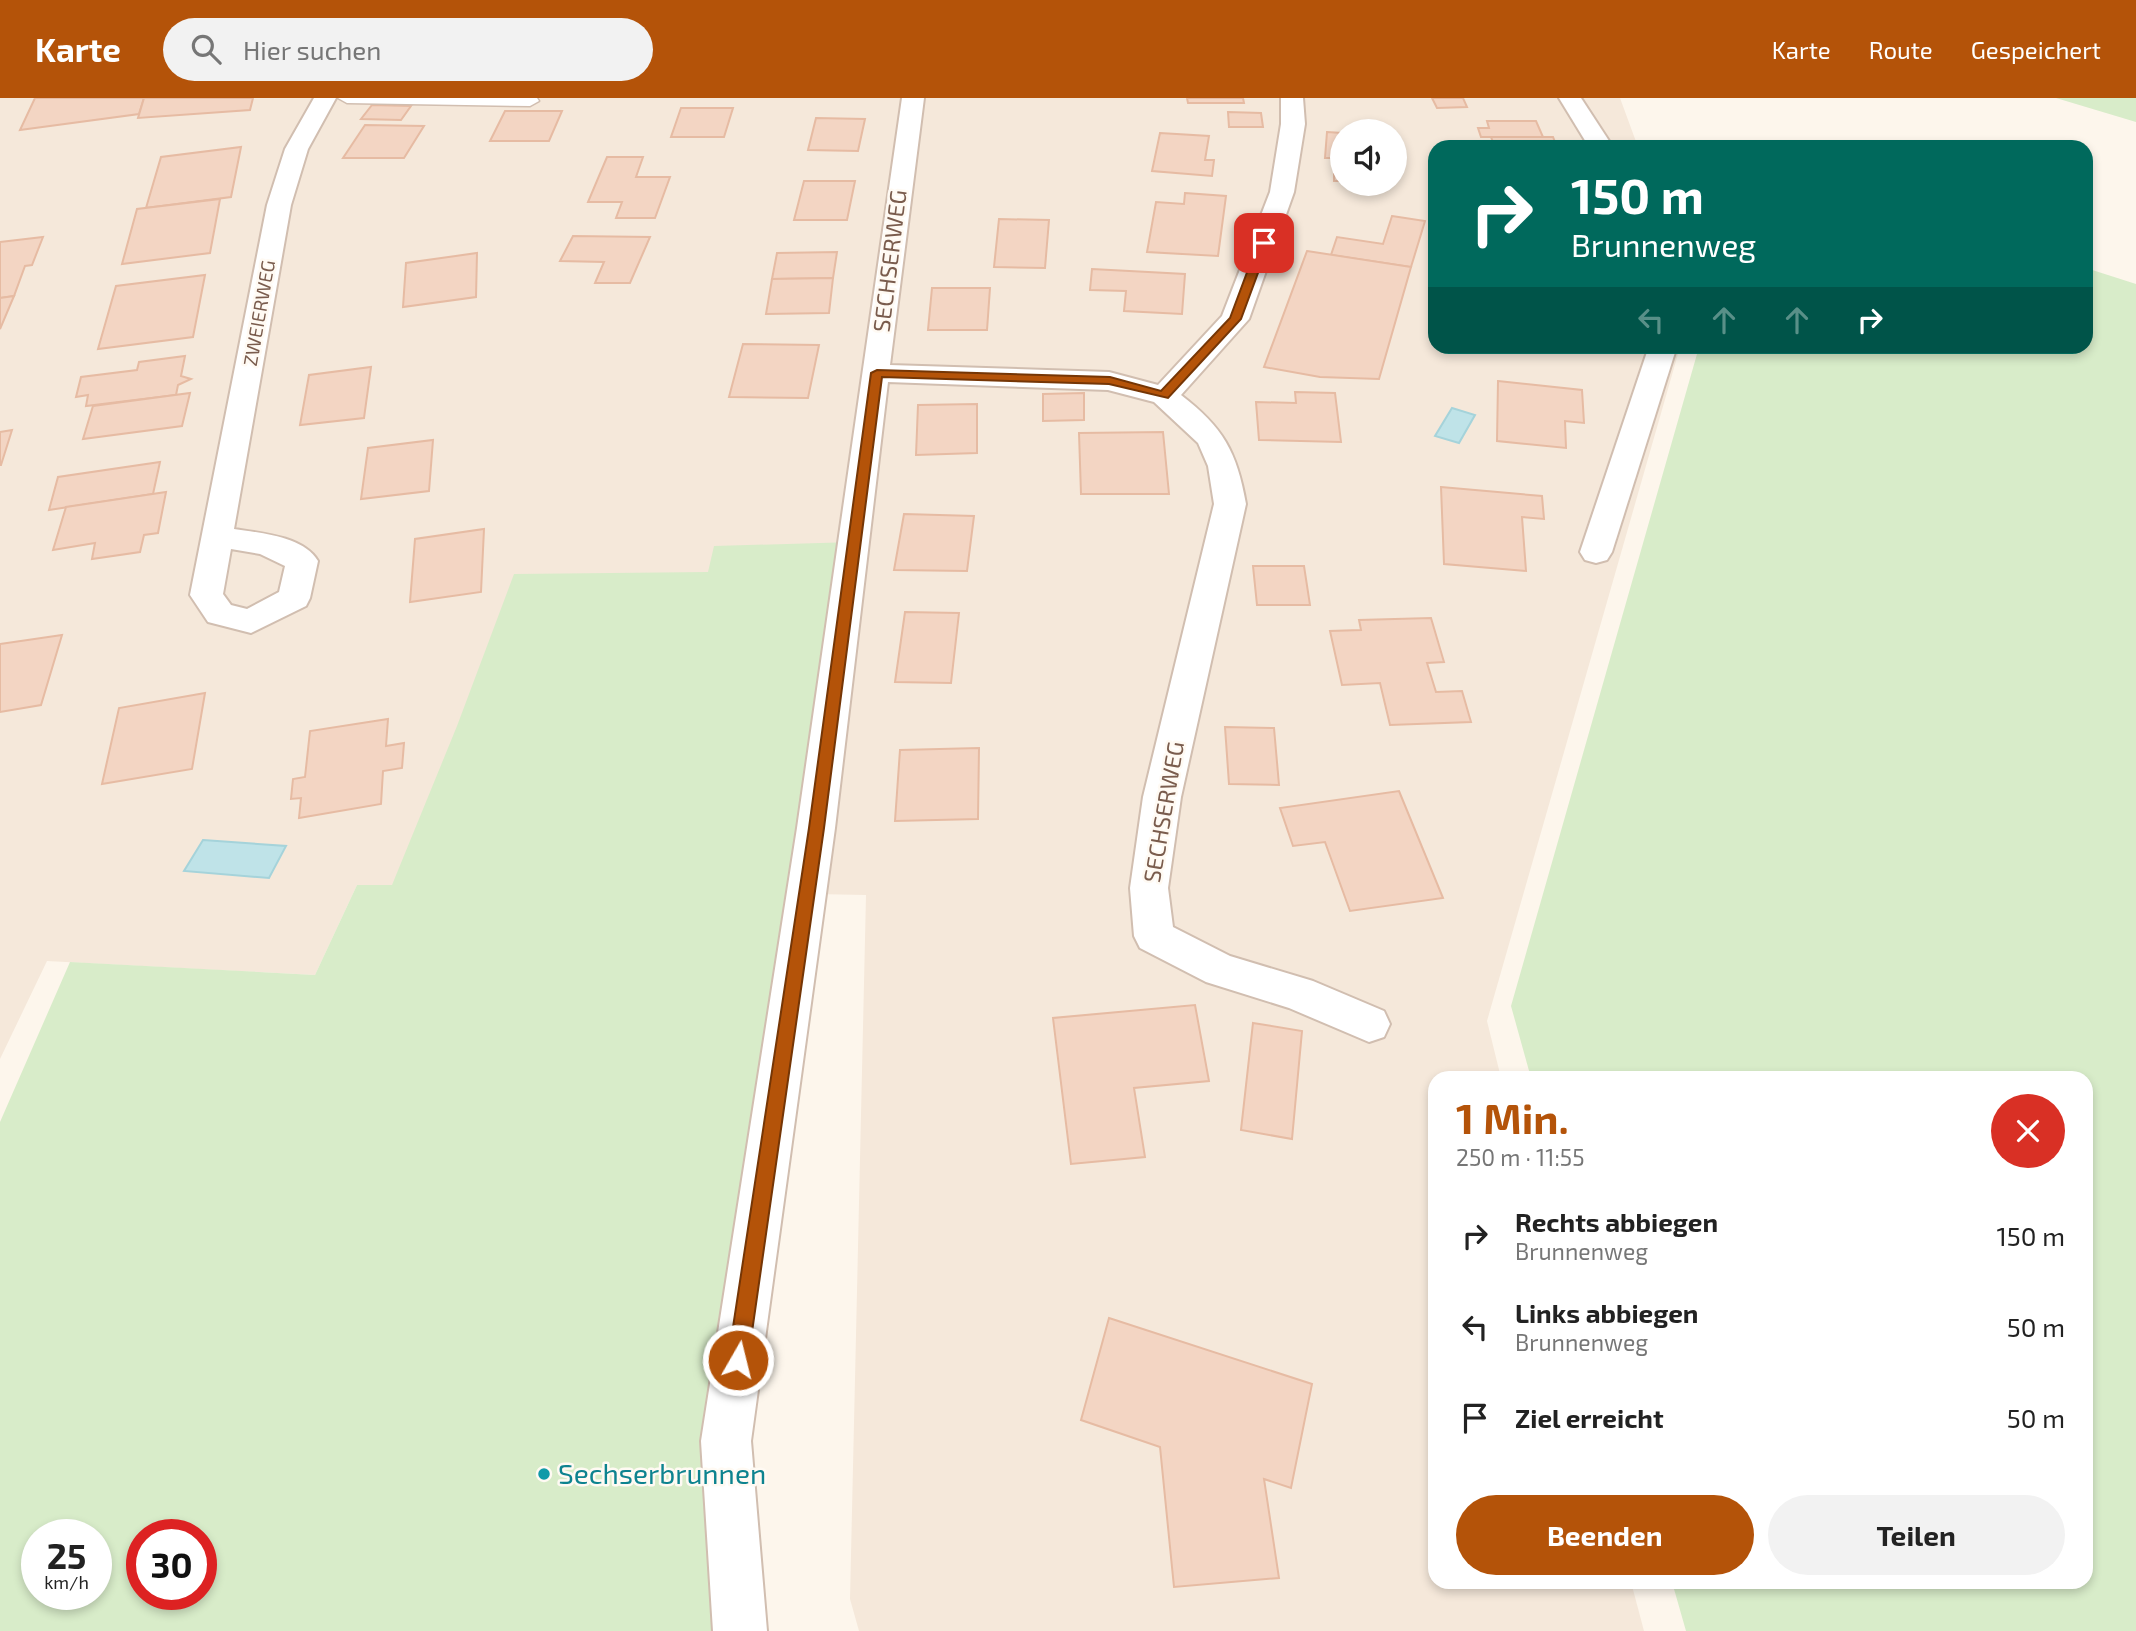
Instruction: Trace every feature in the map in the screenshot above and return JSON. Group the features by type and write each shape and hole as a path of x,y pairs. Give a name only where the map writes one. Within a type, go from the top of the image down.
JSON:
{"street":[{"name":"ZWEIERWEG","path":"218,537 289,162 304,130 325,98"},
{"name":"SECHSERWEG","path":"740,1631 726,1441 816,828 902,164 913,98"},
{"path":"877,373 1110,381 1164,396 1235,319 1282,192 1293,124 1292,98"},
{"path":"1570,98 1597,140"},
{"path":"1596,552 1660,354"},
{"name":"SECHSERWEG","path":"1164,396 1202,424 1225,464 1230,504 1162,796 1149,888 1154,936 1220,970 1298,993 1369,1024"}],"lane":[{"path":"347,98 530,101"}],"shaded area":[{"path":"0,98 1620,98 1635,140 1428,140 1428,354 1678,354 1487,1021 1499,1071 1428,1071 1428,1589 1633,1589 1644,1631 859,1631 850,1599 866,895 357,885 315,975 47,961 0,1059"}],"green space":[{"path":"2056,98 2136,98 2136,122"},
{"path":"2093,270 2136,284 2136,1631 1686,1631 1674,1589 2093,1589 2093,1071 1529,1071 1511,1006 1697,354 2093,354"},
{"path":"854,542 727,1441 740,1631 0,1631 0,1122 70,962 315,975 357,885 392,885 457,726 514,574 708,572 714,546"}],"water":[{"path":"1452,408 1475,415 1459,443 1435,436"},
{"path":"203,840 286,846 269,878 184,871"}],"building":[{"path":"35,98 144,98 139,114 20,130"},
{"path":"144,98 253,98 250,110 138,118"},
{"path":"1187,98 1243,98 1244,103 1188,103"},
{"path":"1432,98 1463,98 1467,107 1437,108"},
{"path":"372,105 411,106 401,120 361,119"},
{"path":"681,108 733,108 724,137 671,137"},
{"path":"505,111 562,111 549,141 490,141"},
{"path":"1228,112 1261,113 1263,127 1229,127"},
{"path":"816,118 865,119 858,151 808,150"},
{"path":"1487,121 1536,121 1543,137 1481,137 1478,128 1489,128"},
{"path":"365,125 424,126 404,158 343,158"},
{"path":"1327,132 1330,132 1330,158 1325,158"},
{"path":"1160,133 1209,136 1205,160 1214,160 1212,176 1152,171"},
{"path":"1491,137 1553,137 1554,140 1492,140"},
{"path":"241,147 231,197 146,208 161,157"},
{"path":"607,157 643,157 636,177 670,177 655,218 616,218 622,202 588,202"},
{"path":"804,181 855,181 847,220 794,220"},
{"path":"1185,193 1226,196 1218,256 1147,252 1156,202 1184,204"},
{"path":"220,199 210,253 122,264 137,209"},
{"path":"1392,216 1425,221 1411,267 1331,255 1337,237 1383,244"},
{"path":"999,219 1049,220 1045,268 994,267"},
{"path":"573,236 650,237 630,283 595,283 604,262 560,261"},
{"path":"43,237 32,265 25,266 14,296 0,298 0,242"},
{"path":"1307,251 1411,267 1379,379 1320,377 1264,367"},
{"path":"837,252 833,278 772,279 777,253"},
{"path":"477,253 476,297 403,307 406,263"},
{"path":"1092,269 1185,274 1182,314 1124,311 1126,291 1090,290"},
{"path":"205,275 193,337 98,349 116,286"},
{"path":"833,278 829,313 766,314 772,279"},
{"path":"932,288 990,288 987,330 928,330"},
{"path":"14,296 0,329 0,298"},
{"path":"743,344 819,345 808,398 729,397"},
{"path":"185,356 181,376 191,379 178,385 176,395 86,406 88,395 76,397 81,377 137,370 139,362"},
{"path":"371,367 364,418 300,425 309,375"},
{"path":"1498,381 1582,390 1584,423 1565,421 1566,448 1497,441"},
{"path":"1295,392 1335,393 1341,442 1259,440 1256,402 1296,403"},
{"path":"190,393 182,426 83,439 93,406"},
{"path":"1084,393 1084,420 1043,421 1043,394"},
{"path":"977,404 977,453 916,455 918,405"},
{"path":"12,430 1,465 0,465 0,432"},
{"path":"1163,432 1169,494 1081,494 1079,433"},
{"path":"433,440 429,491 361,499 368,448"},
{"path":"160,462 153,494 49,510 58,477"},
{"path":"1441,487 1542,496 1544,519 1522,517 1526,571 1444,564"},
{"path":"166,492 158,533 144,535 140,552 92,559 95,543 53,550 66,507"},
{"path":"904,514 974,516 967,571 894,570"},
{"path":"484,529 481,592 410,602 415,539"},
{"path":"1253,566 1304,566 1310,605 1257,605"},
{"path":"905,612 959,613 951,683 895,682"},
{"path":"1431,618 1444,662 1427,663 1436,692 1462,691 1471,722 1390,725 1380,683 1342,685 1330,631 1361,630 1359,620"},
{"path":"62,635 41,705 0,712 0,644"},
{"path":"205,693 192,769 102,784 119,708"},
{"path":"388,719 386,746 404,743 402,768 383,771 381,804 299,818 301,798 291,799 293,779 305,777 310,731"},
{"path":"1225,727 1274,728 1279,785 1229,784"},
{"path":"979,748 978,819 895,821 900,750"},
{"path":"1399,791 1443,898 1350,911 1325,842 1293,846 1280,808"},
{"path":"1195,1005 1209,1081 1134,1088 1145,1157 1071,1164 1053,1018"},
{"path":"1253,1023 1302,1031 1292,1139 1241,1130"},
{"path":"1109,1318 1312,1384 1291,1488 1264,1479 1279,1578 1174,1587 1160,1447 1081,1420"}],"place":[{"name":"Sechserbrunnen","path":"544,1474"}],"route":[{"path":"738,1360 816,828 877,373 1110,381 1164,396 1235,319 1264,243"}]}
